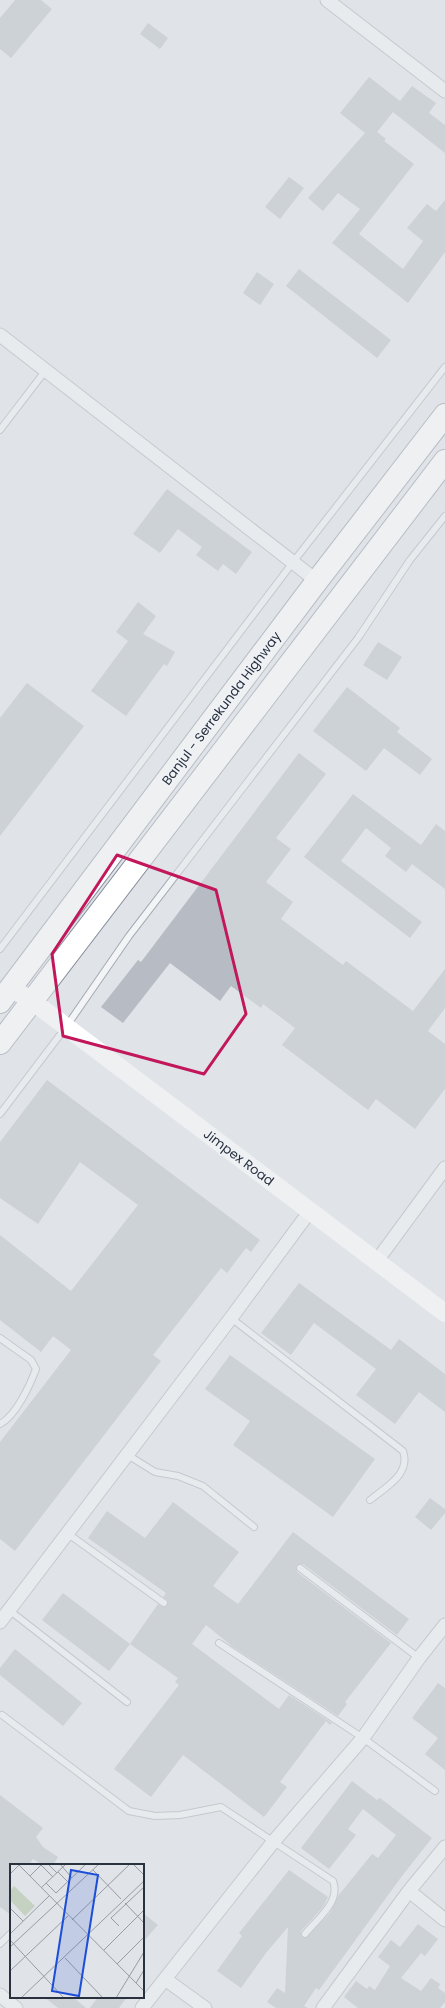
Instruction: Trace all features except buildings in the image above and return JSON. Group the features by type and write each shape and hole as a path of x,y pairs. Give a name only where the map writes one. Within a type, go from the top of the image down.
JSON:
{"highway":[{"name":"Banjul - Serrekunda Highway","path":"4,991 445,415"},
{"name":"Banjul - Serrekunda Highway","path":"0,1043 445,461"}],"street":[{"path":"327,0 445,91"},
{"path":"0,335 294,561 317,581"},
{"name":"Jimpex Road","path":"4,991 32,1001 445,1314"},
{"path":"376,1262 445,1168"},
{"path":"0,1622 126,1454 231,1318 310,1211"},
{"path":"142,2008 274,1841 363,1738 419,1658 445,1624"},
{"path":"323,2008 409,1891 445,1847"},
{"path":"409,1891 445,1920"},
{"path":"165,1979 205,2008"},
{"path":"0,1995 16,2008"}],"lane":[{"path":"0,949 294,561 445,367"},
{"path":"0,430 46,370"},
{"path":"0,1114 66,1027 129,936 358,638 410,560 445,516"},
{"path":"231,1318 403,1451 406,1458 404,1468 394,1480 370,1500"},
{"path":"0,1338 31,1360 36,1369 19,1403 5,1421 0,1424"},
{"path":"126,1454 155,1472 178,1476 203,1486 254,1527"},
{"path":"67,1533 164,1603"},
{"path":"300,1568 419,1658"},
{"path":"9,1610 127,1702"},
{"path":"219,1643 363,1738 435,1791"},
{"path":"2,1715 129,1811 155,1816 180,1815 221,1808 274,1841 333,1882 336,1889 334,1899 305,1934"},
{"path":"0,1944 10,1934"}],"highlighted area":[{"path":"117,855 216,890 246,1014 204,1074 63,1036 52,954"}]}
